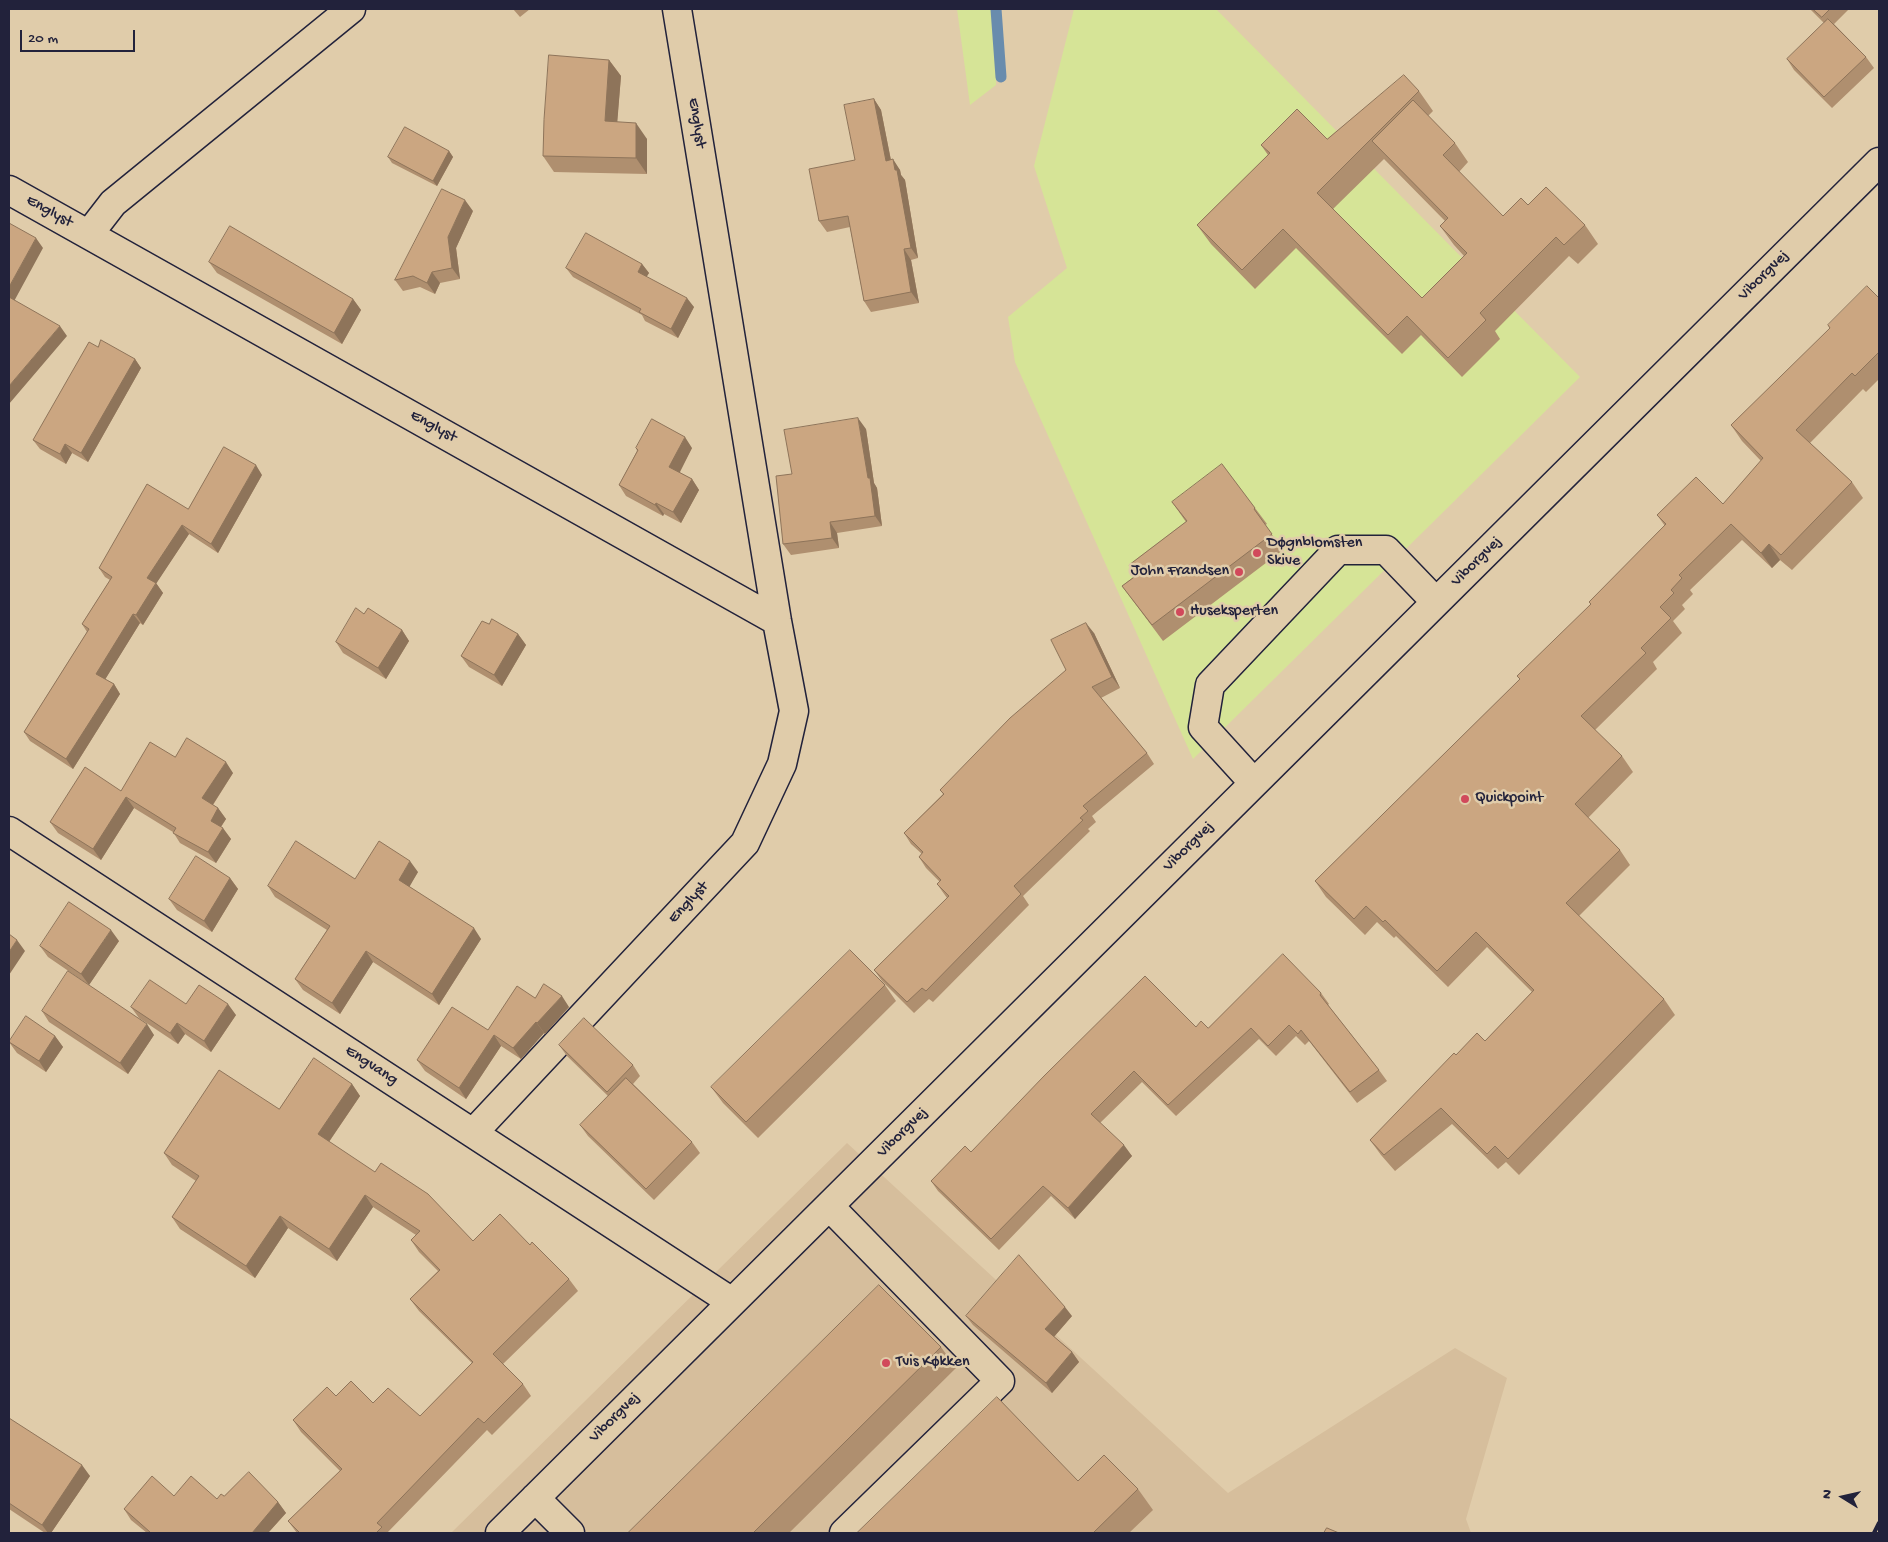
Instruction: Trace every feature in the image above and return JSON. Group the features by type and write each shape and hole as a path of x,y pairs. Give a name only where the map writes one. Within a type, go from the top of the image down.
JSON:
{"street":[{"name":"Englyst","path":"89,234 113,203 351,9"},
{"name":"Englyst","path":"474,1132 746,844 782,764 794,711 777,621 677,9"},
{"name":"Viborgvej","path":"500,1533 1879,162"},
{"name":"Englyst","path":"9,190 777,621"},
{"path":"1254,783 1203,728 1210,685 1338,550 1386,550 1436,602"},
{"name":"Engvang","path":"9,831 474,1132 732,1302"},
{"path":"830,1206 1000,1380 844,1533"},
{"path":"535,1498 570,1533"}],"shaded area":[{"path":"847,1143 1228,1493 1455,1348 1507,1378 1466,1519 1471,1533 451,1533"}],"green space":[{"path":"957,9 997,9 996,85 970,105"},
{"path":"1074,9 1216,9 1580,377 1193,759 1015,362 1008,317 1067,268 1034,166"}],"building":[{"path":"1813,9 1830,9 1822,17"},
{"path":"1828,19 1866,57 1824,97 1787,59"},
{"path":"549,55 609,60 605,121 636,123 636,158 543,156"},
{"path":"1404,75 1419,91 1317,193 1422,298 1467,253 1440,226 1448,218 1372,141 1413,100 1455,143 1443,155 1503,216 1521,198 1528,205 1546,187 1585,225 1564,245 1556,237 1480,313 1486,320 1448,358 1407,316 1388,335 1283,229 1242,270 1197,225 1270,153 1261,145 1297,109 1327,139"},
{"path":"874,99 886,161 893,159 895,170 897,170 911,248 904,249 911,292 864,301 848,216 819,221 809,169 855,160 844,105"},
{"path":"405,127 449,151 433,181 388,157"},
{"path":"442,189 465,200 448,237 452,268 432,272 427,283 413,276 395,280"},
{"path":"9,223 36,238 9,287"},
{"path":"230,226 353,299 334,333 209,262"},
{"path":"586,233 642,264 638,272 687,298 671,329 639,312 641,309 566,268"},
{"path":"1867,286 1879,298 1879,352 1855,376 1852,373 1796,430 1852,482 1781,555 1769,544 1761,553 1731,524 1679,575 1682,578 1671,590 1674,593 1660,607 1671,618 1641,648 1646,653 1581,716 1622,756 1575,804 1620,850 1566,903 1664,999 1508,1159 1495,1146 1487,1154 1441,1108 1384,1155 1370,1140 1454,1053 1456,1055 1477,1033 1485,1041 1534,990 1476,932 1437,971 1385,920 1383,922 1366,906 1354,919 1315,881 1520,679 1517,676 1591,604 1589,602 1666,524 1657,515 1696,477 1723,504 1763,458 1731,425 1830,328 1828,325"},
{"path":"9,297 60,326 9,386"},
{"path":"101,340 135,359 81,453 65,444 60,454 33,440 89,342 98,347"},
{"path":"858,418 868,478 870,478 875,516 830,522 832,538 783,544 776,476 792,474 784,430"},
{"path":"652,419 685,437 669,467 692,479 673,512 656,503 655,505 619,485"},
{"path":"224,447 256,465 211,544 182,525 147,578 156,583 136,615 133,614 96,674 114,684 66,759 24,732 89,629 82,624 112,577 99,568 147,484 188,509"},
{"path":"1222,464 1272,534 1152,625 1122,586 1137,575 1129,565 1187,521 1172,502"},
{"path":"356,608 364,614 368,608 402,630 378,668 336,642"},
{"path":"492,619 518,634 494,675 461,656 482,621 489,624"},
{"path":"1086,623 1112,677 1092,687 1147,753 1083,806 1088,811 1080,818 1083,820 1014,886 1021,894 926,991 922,988 907,1002 874,970 949,896 937,884 941,880 919,857 923,852 904,833 944,794 940,790 1010,718 1066,670 1051,640"},
{"path":"187,738 226,762 202,798 218,808 211,821 223,828 208,852 173,833 176,828 126,797 93,849 50,822 85,767 121,791 150,742 175,757"},
{"path":"296,841 355,879 379,841 410,861 399,880 474,928 432,994 366,951 332,1003 295,979 330,926 268,886"},
{"path":"196,856 230,878 204,921 169,899"},
{"path":"69,902 111,930 81,974 40,946"},
{"path":"9,934 17,940 9,952"},
{"path":"850,950 885,985 746,1122 711,1087"},
{"path":"1283,954 1321,993 1320,995 1379,1070 1350,1092 1301,1030 1298,1034 1289,1025 1268,1046 1251,1028 1168,1105 1134,1071 1091,1114 1124,1145 1068,1208 1043,1186 991,1239 931,1181 965,1146 971,1152 1044,1076 1145,976 1196,1027 1201,1021 1208,1028"},
{"path":"68,971 147,1024 120,1063 42,1011"},
{"path":"150,980 186,1004 199,985 228,1004 204,1041 177,1023 170,1033 131,1007"},
{"path":"544,984 562,996 513,1048 494,1035 459,1088 417,1060 452,1007 488,1030 517,986 535,998"},
{"path":"26,1016 55,1036 39,1061 9,1042"},
{"path":"584,1018 633,1065 607,1092 559,1045"},
{"path":"314,1058 352,1084 318,1134 375,1172 381,1163 428,1194 473,1241 500,1214 530,1245 532,1242 569,1279 493,1354 523,1384 484,1423 478,1418 377,1523 382,1527 376,1533 300,1533 288,1521 342,1469 293,1420 327,1387 336,1396 351,1381 373,1403 388,1388 420,1416 473,1362 410,1299 440,1270 411,1240 420,1231 365,1195 329,1249 280,1216 246,1266 172,1217 199,1176 164,1153 219,1070 279,1109"},
{"path":"626,1078 692,1142 646,1189 580,1125"},
{"path":"1019,1255 1065,1307 1045,1329 1072,1352 1046,1383 966,1316"},
{"path":"879,1285 941,1347 753,1533 628,1533"},
{"path":"997,1397 1078,1481 1104,1455 1138,1489 1093,1533 857,1533"},
{"path":"9,1418 82,1465 42,1525 9,1503"},
{"path":"249,1472 278,1502 252,1533 149,1533 124,1509 152,1476 174,1496 191,1476 217,1499 221,1494 224,1496"},
{"path":"1327,1528 1339,1533 1324,1533"}],"waterway":[{"path":"996,9 1001,77"}],"railway":[{"path":"1874,1533 1879,1523"}],"place":[{"name":"Døgnblomsten Skive","path":"1257,553"},
{"name":"John Frandsen","path":"1239,572"},
{"name":"Huseksperten","path":"1180,612"},
{"name":"Quickpoint","path":"1465,799"},
{"name":"Tvis Køkken","path":"886,1363"}]}
